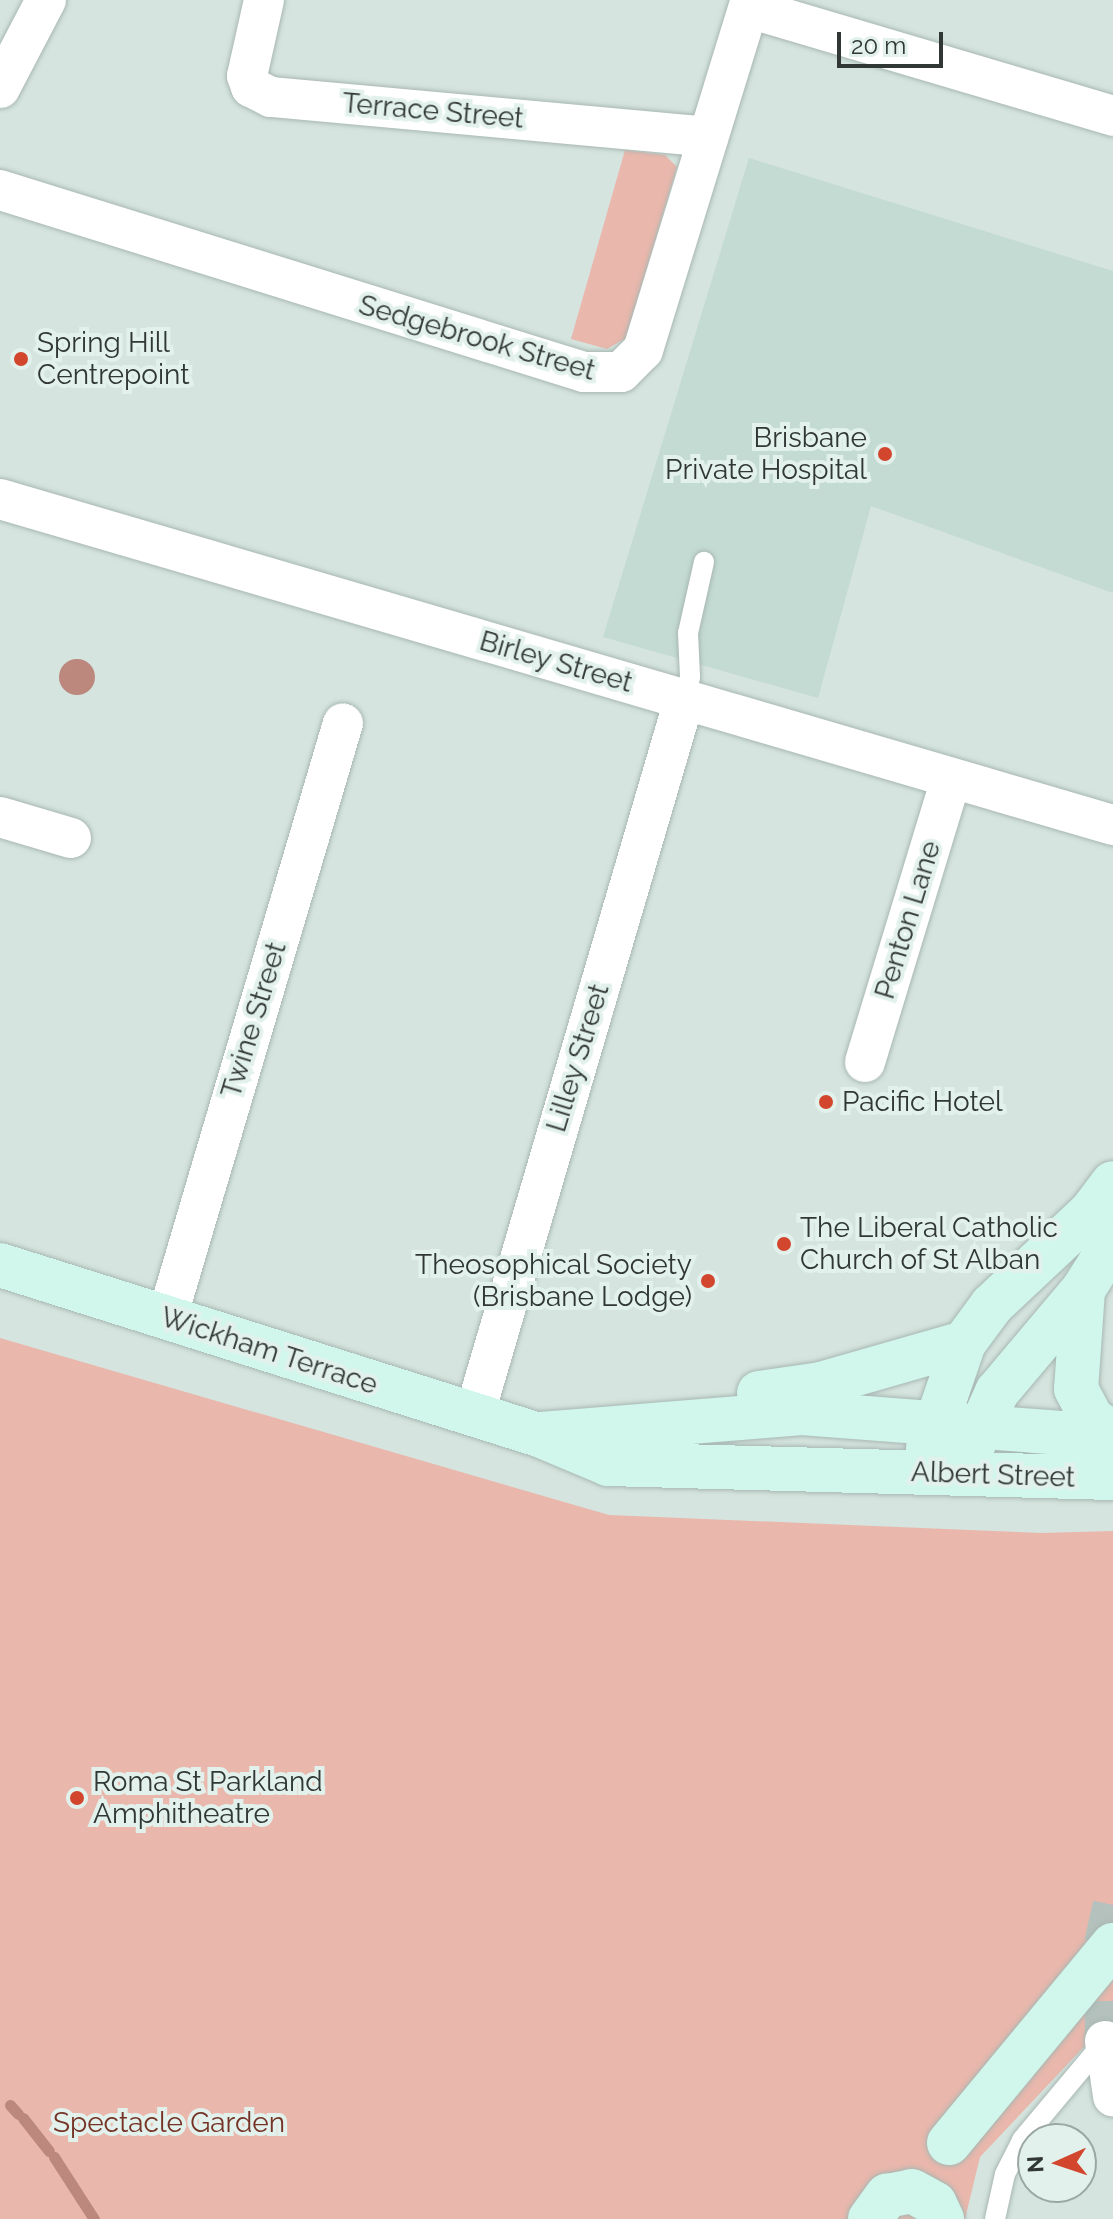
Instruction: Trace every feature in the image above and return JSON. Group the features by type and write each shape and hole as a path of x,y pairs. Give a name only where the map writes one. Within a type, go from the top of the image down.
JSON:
{"street":[{"path":"0,88 46,0"},
{"name":"Terrace Street","path":"264,0 247,66 251,87 291,100 708,137"},
{"path":"750,4 1113,116"},
{"name":"Sedgebrook Street","path":"0,190 236,261 290,284 584,372 611,375 631,367 643,350 750,4"},
{"name":"Birley Street","path":"0,499 1113,825"},
{"name":"Lilley Street","path":"474,1416 684,700"},
{"name":"Twine Street","path":"167,1318 343,723"},
{"name":"Penton Lane","path":"865,1062 951,779"},
{"path":"0,817 71,838"},
{"path":"940,1474 936,1423 964,1343 992,1305 1091,1212 1113,1183"},
{"path":"940,1474 982,1426 997,1392 1083,1290 1113,1242"},
{"name":"Wickham Terrace","path":"0,1265 539,1435 608,1464 874,1471"},
{"path":"1083,1290 1076,1389 1092,1419 1113,1435"},
{"path":"698,1418 732,1398 821,1384 964,1343"},
{"name":"Wickham Terrace","path":"539,1435 698,1418 802,1413 982,1426"},
{"name":"Albert Street","path":"982,1426 1113,1435"},
{"name":"Albert Street","path":"874,1471 1113,1478"},
{"path":"870,2219 887,2196 927,2205 949,2143 1113,1945"},
{"path":"1109,2036 1113,2096"}],"lane":[{"path":"684,700 690,677 688,633 704,562"},
{"path":"995,2219 1005,2174 1022,2140 1109,2036"}],"shaded area":[{"name":"Brisbane Private Hospital","path":"749,158 1113,271 1113,593 871,506 818,698 603,637"},
{"path":"77,659 90,664 95,677 90,690 77,695 64,690 59,677 64,664"}],"green space":[{"path":"625,150 665,155 677,167 626,338 607,349 571,339"},
{"name":"Spectacle Garden","path":"0,1338 609,1515 1042,1533 1113,1531 1113,2016 980,2157 965,2219 0,2219"}],"waterway":[{"path":"10,2105 18,2114"},
{"path":"23,2118 49,2151"},
{"path":"54,2157 94,2219"}],"tunnel":[{"path":"1105,2041 1104,1944 1113,1904"}],"place":[{"name":"Spring Hill Centrepoint","path":"21,359"},
{"name":"Brisbane Private Hospital","path":"885,454"},
{"name":"Pacific Hotel","path":"826,1102"},
{"name":"The Liberal Catholic Church of St Alban","path":"784,1244"},
{"name":"Theosophical Society (Brisbane Lodge)","path":"708,1281"},
{"name":"Roma St Parkland Amphitheatre","path":"77,1798"}]}
